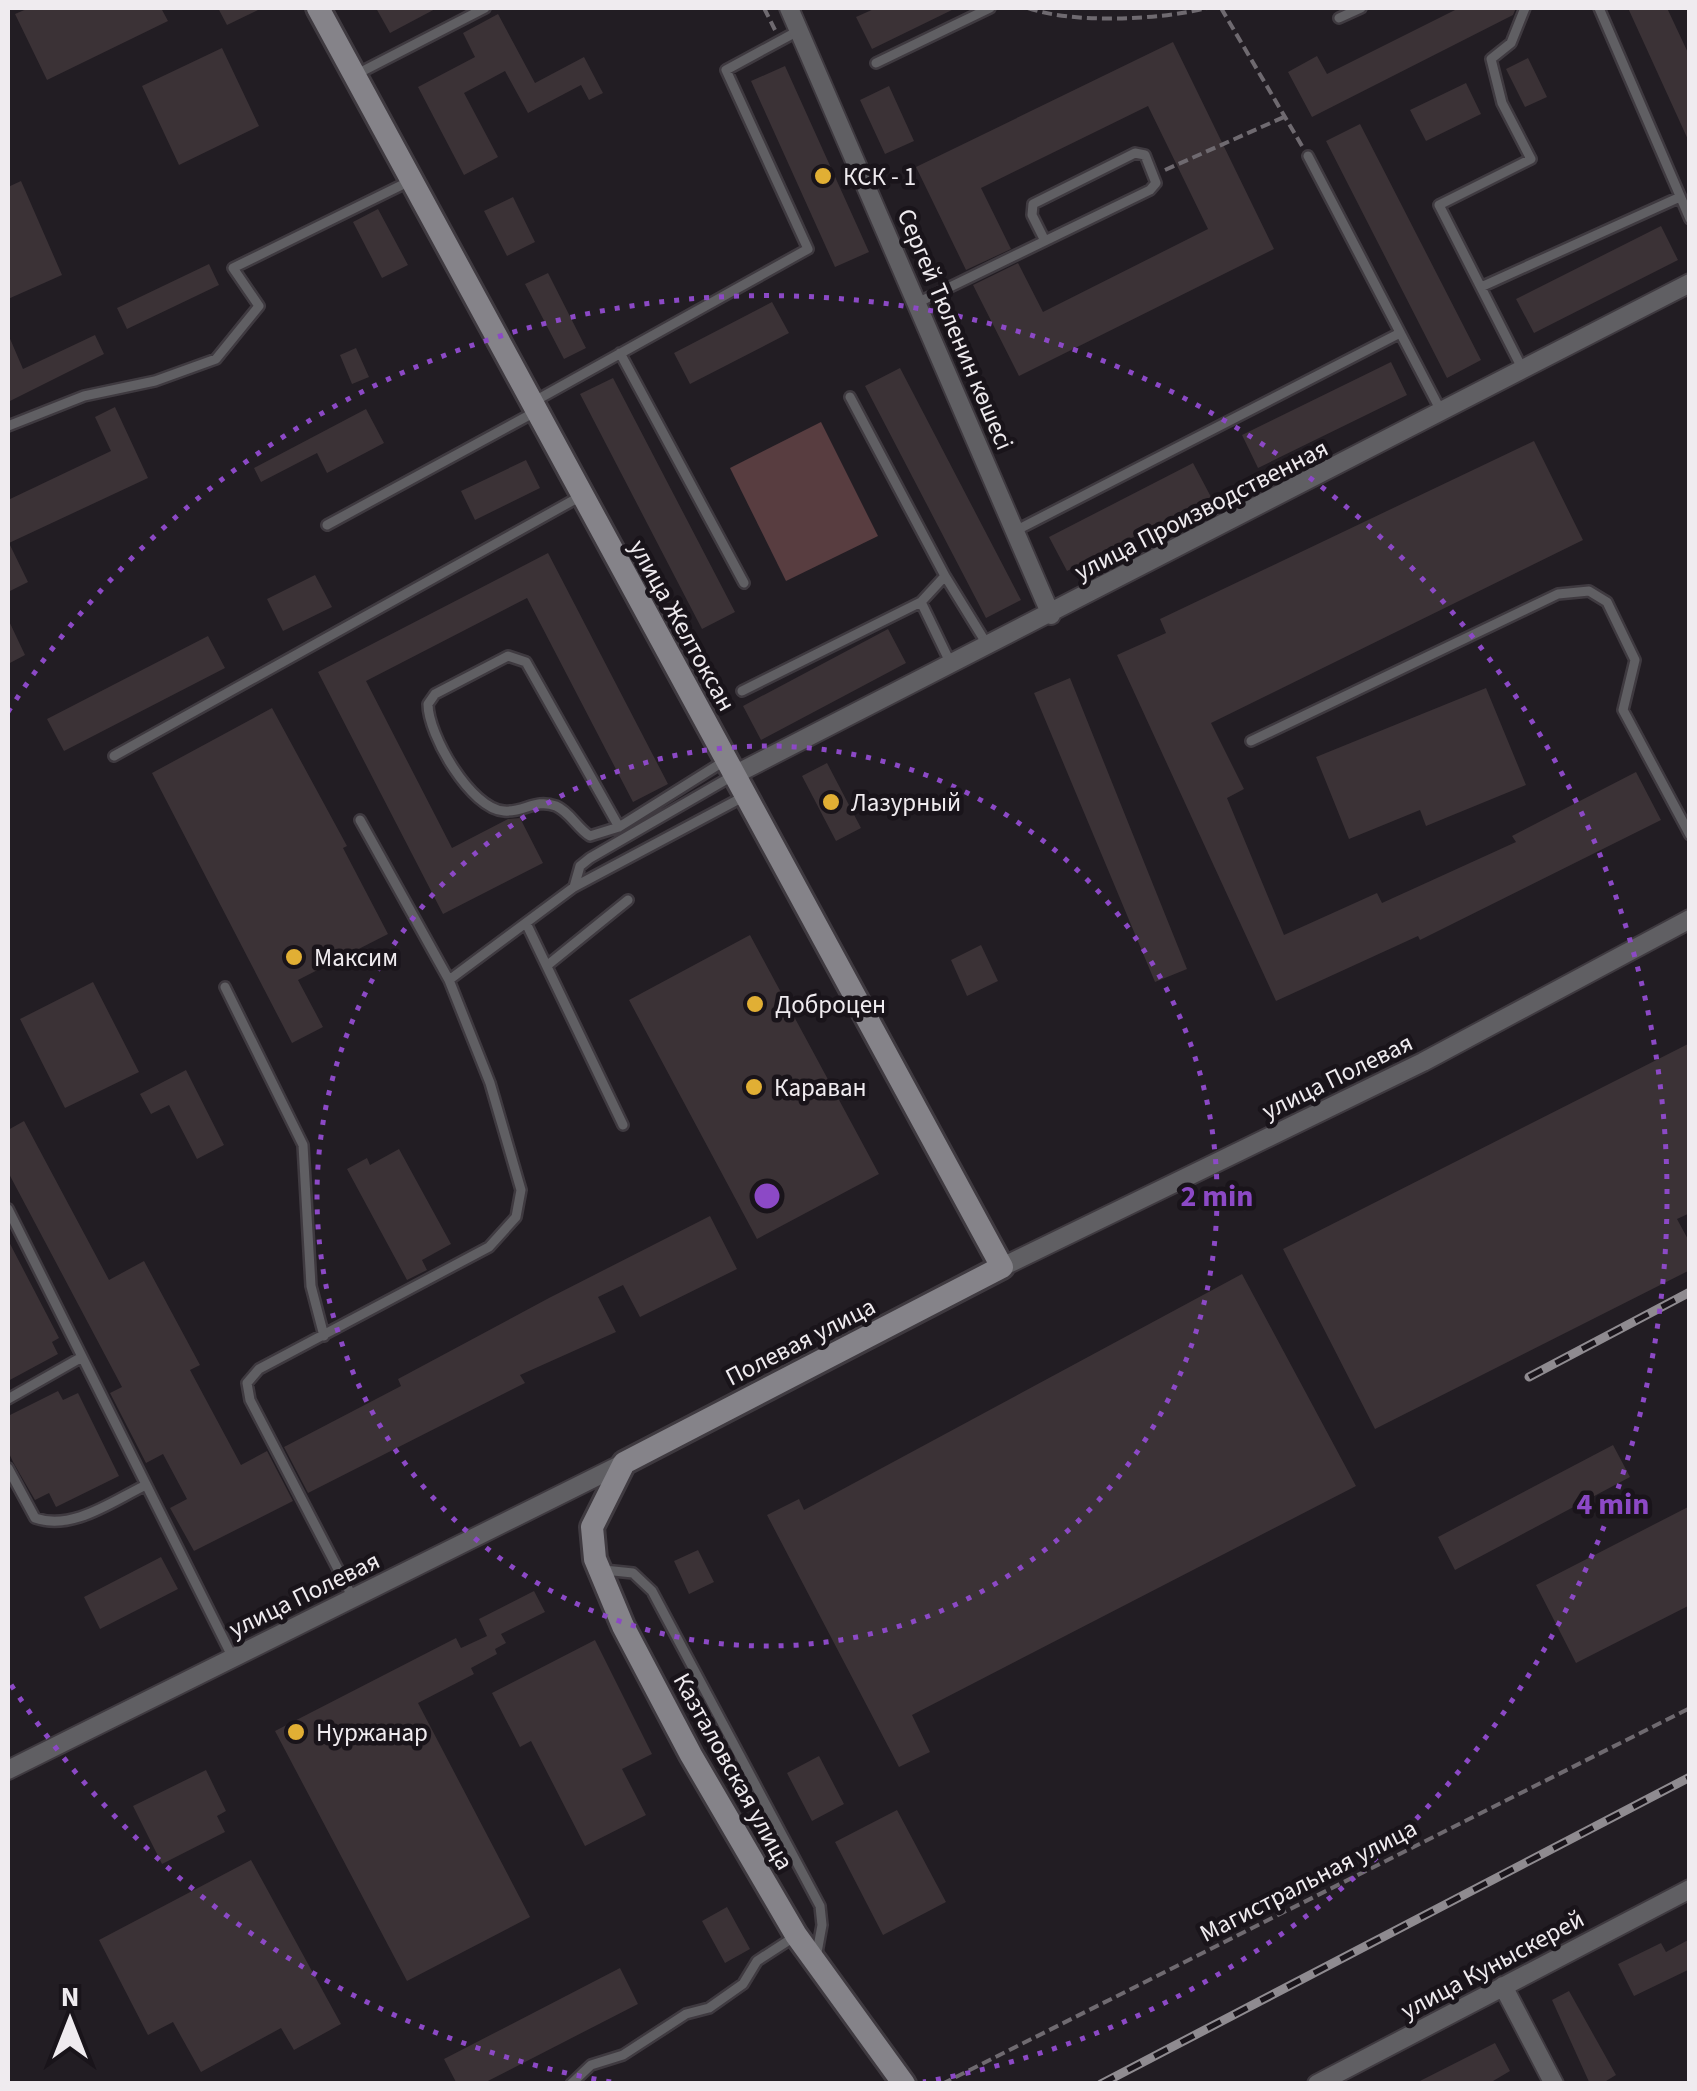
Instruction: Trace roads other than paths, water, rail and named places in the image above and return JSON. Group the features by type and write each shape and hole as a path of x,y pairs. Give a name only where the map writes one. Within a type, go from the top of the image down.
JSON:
{"street":[{"name":"улица Желтоксан","path":"318,8 1002,1267"},
{"name":"Сергей Тюленин көшесі","path":"789,8 1052,615"},
{"name":"улица Производственная","path":"735,777 1690,283"},
{"name":"улица Полевая","path":"1002,1267 1423,1062 1690,919"},
{"name":"Полевая улица","path":"624,1463 1002,1267"},
{"name":"улица Полевая","path":"8,1770 624,1463"},
{"name":"Казталовская улица","path":"624,1463 592,1527 599,1569 624,1626 691,1756 796,1935 904,2084"},
{"name":"улица Куныскерей","path":"1318,2084 1690,1889"},
{"path":"1503,1986 1554,2084"}],"lane":[{"path":"354,75 485,8"},
{"path":"876,62 990,8"},
{"path":"1339,18 1361,8"},
{"path":"1523,370 1439,204 1531,158 1502,103 1491,59 1510,43 1525,8"},
{"path":"1599,8 1690,219"},
{"path":"327,525 620,353 808,249 726,70 800,30"},
{"path":"918,303 1150,190 1156,183 1156,174 1145,154 1135,153 1033,204 1032,214 1044,239"},
{"path":"1308,156 1442,412"},
{"path":"8,426 84,396 155,381 216,360 259,306 233,268 410,182"},
{"path":"1481,287 1680,197"},
{"path":"1015,530 1400,333"},
{"path":"620,353 744,583"},
{"path":"850,397 945,576 988,647"},
{"path":"114,756 581,496"},
{"path":"742,691 922,602 945,576"},
{"path":"1251,741 1558,594 1589,591 1608,602 1630,646 1635,660 1623,710 1690,835"},
{"path":"922,602 952,665"},
{"path":"619,827 526,662 508,656 435,694 428,704 434,728 468,792 488,808 514,811 532,802 551,804 590,836 619,827 735,777"},
{"path":"450,980 574,886 735,777"},
{"path":"574,886 580,866 590,858 735,777"},
{"path":"353,1598 250,1400 247,1383 260,1369 490,1247 516,1217 522,1190 490,1084 450,980 360,820"},
{"path":"549,964 628,900"},
{"path":"526,923 623,1125"},
{"path":"226,987 303,1145 311,1286 324,1336"},
{"path":"8,1209 232,1658"},
{"path":"8,1398 82,1356"},
{"path":"8,1468 35,1518 51,1524 72,1520 144,1486"},
{"path":"599,1569 633,1573 652,1591 820,1906 822,1925 815,1960"},
{"path":"571,2084 591,2066 624,2054 686,2014 720,2000 744,1984 757,1961 796,1935"}],"railway":[{"path":"1529,1377 1690,1292"},
{"path":"1101,2084 1690,1777"}],"place":[{"name":"КСК - 1","path":"823,176"},
{"name":"Лазурный","path":"831,802"},
{"name":"Максим","path":"294,957"},
{"name":"Доброцен","path":"755,1004"},
{"name":"Караван","path":"754,1087"},
{"name":"Нуржанар","path":"296,1732"}]}
